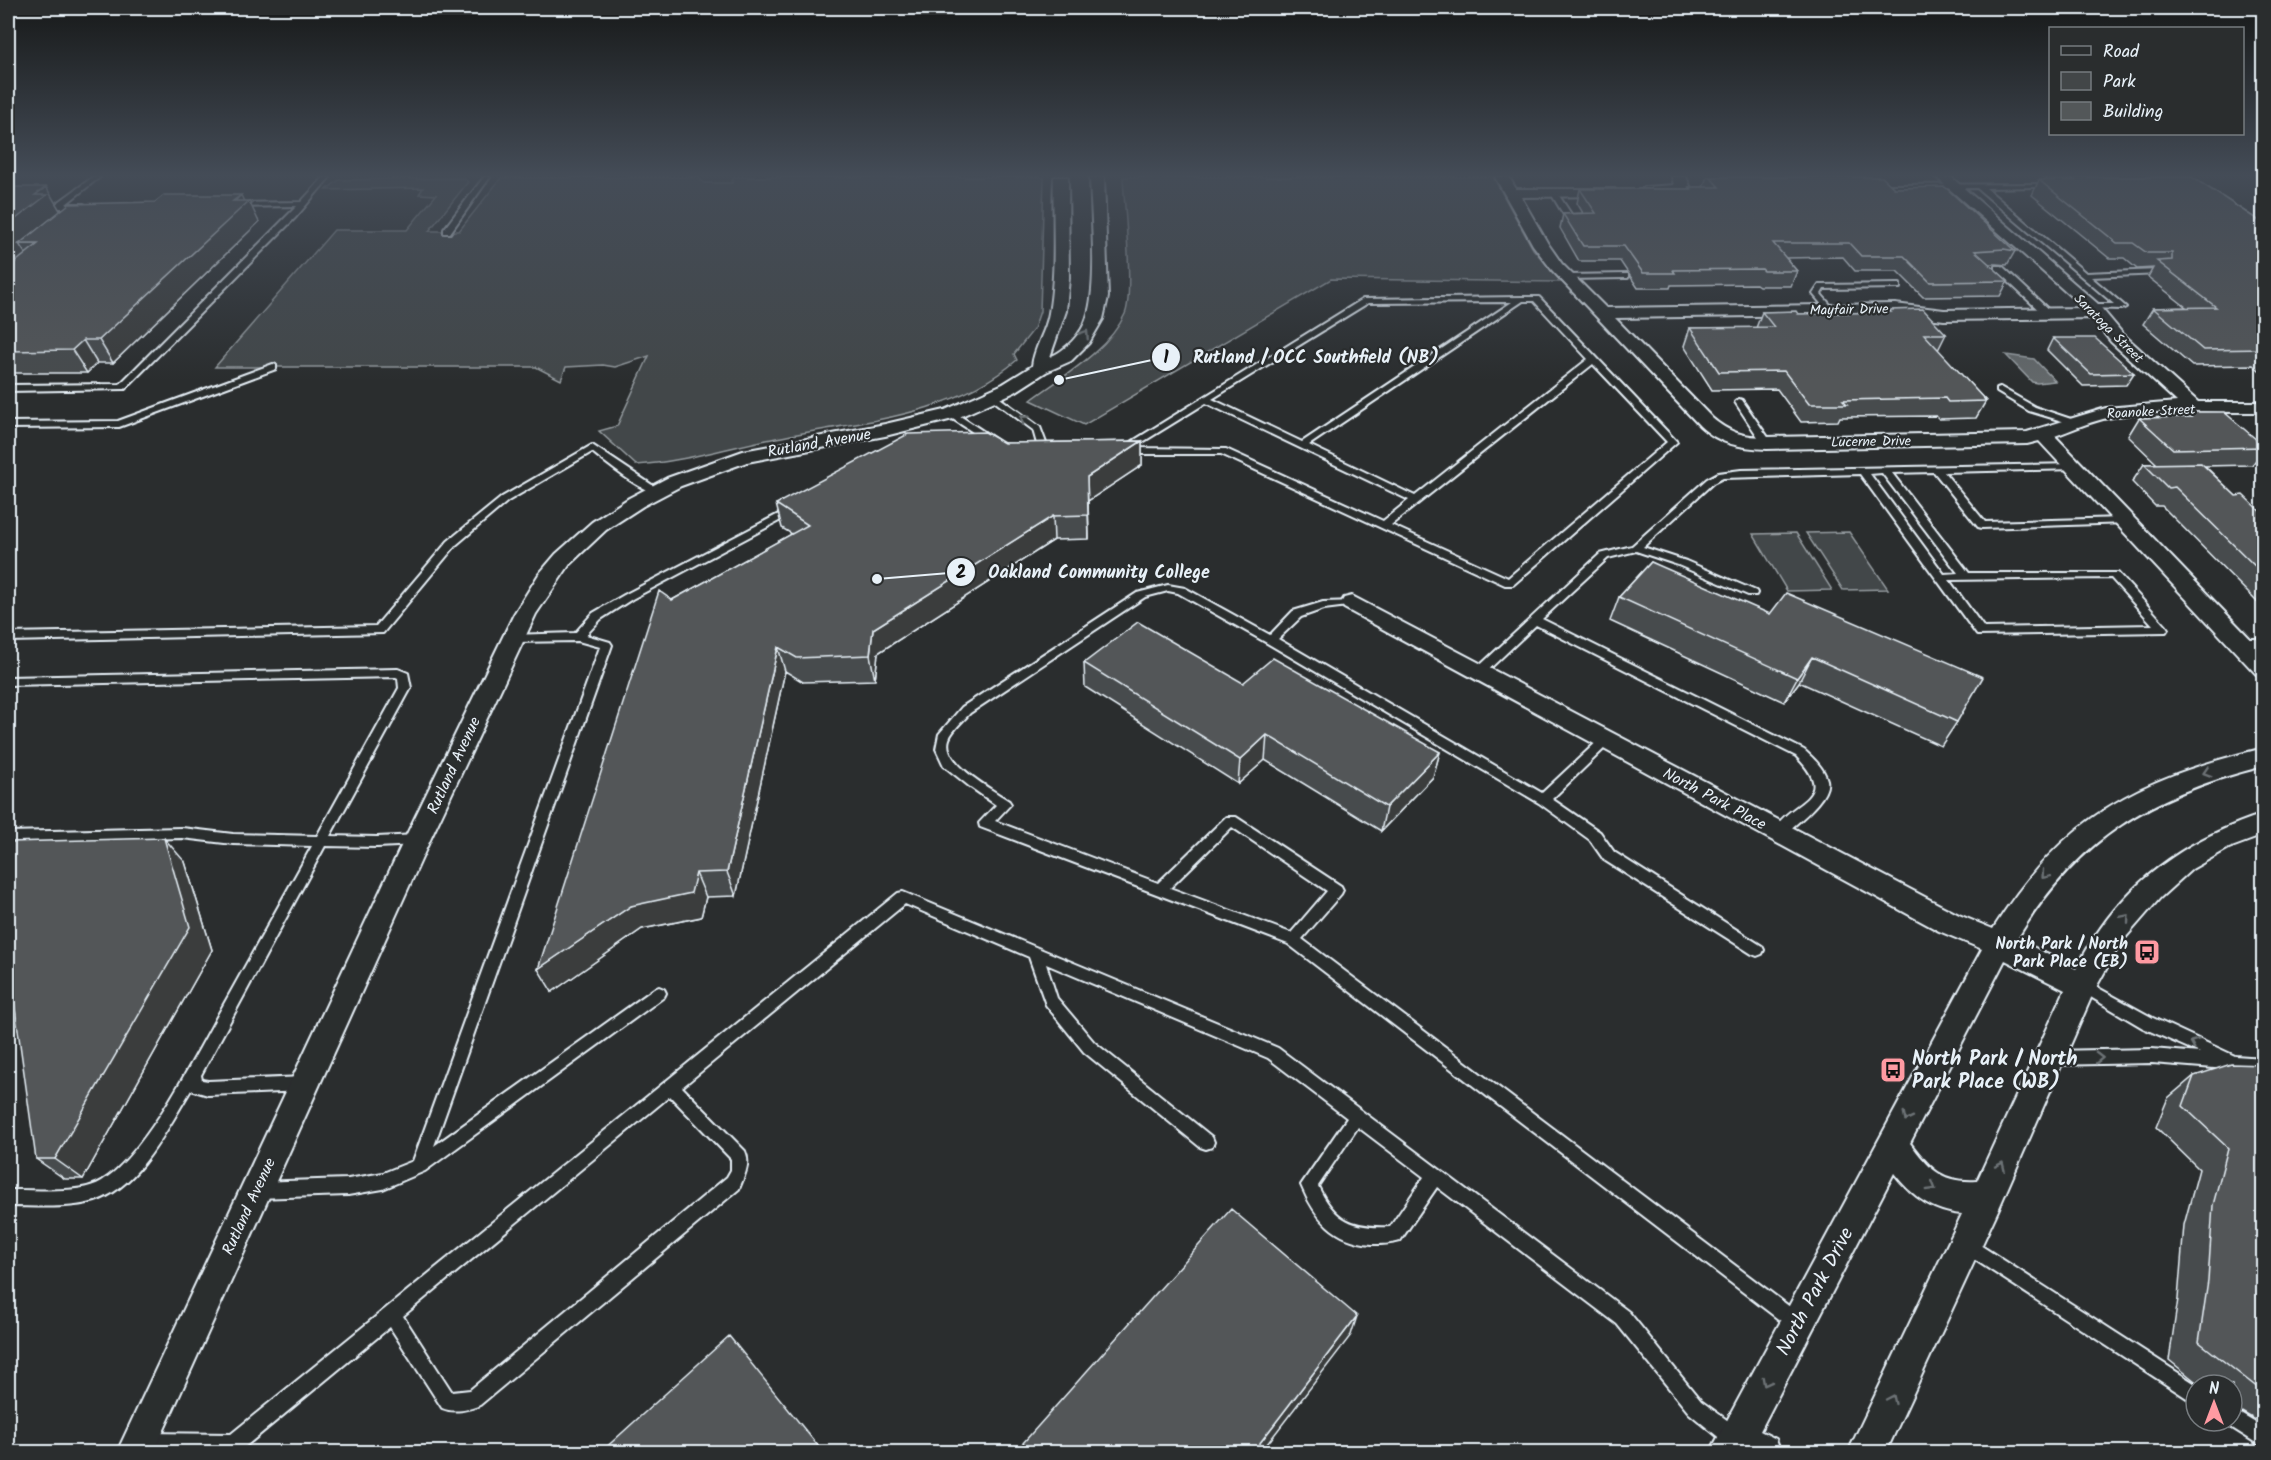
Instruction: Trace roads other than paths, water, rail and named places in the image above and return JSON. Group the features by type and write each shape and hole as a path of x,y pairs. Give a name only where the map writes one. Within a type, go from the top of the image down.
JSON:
{"street":[{"path":"1040,368 1040,351 1056,324 1061,246 1094,245"},
{"name":"Rutland Avenue","path":"137,1447 417,840 535,596 563,559 599,526 656,491 696,473 743,457 885,430 951,414 993,396 1040,368 1065,357 1083,339 1095,319 1101,285 1099,245"},
{"name":"Lucerne Drive","path":"1541,245 1565,277 1715,431 1733,441 1767,443 2010,439 2043,435"},
{"name":"Saratoga Street","path":"2020,245 2094,310 2117,338 2194,408"},
{"path":"1060,285 1101,285"},
{"name":"Mayfair Drive","path":"1600,313 1895,309 1944,315 2048,314 2094,310"},
{"name":"Roanoke Street","path":"2043,435 2072,421 2110,412 2264,407"},
{"path":"2043,435 2057,447 2264,668"},
{"name":"North Park Place","path":"1352,603 1605,741 1779,831 1962,930 1999,944 2082,985"},
{"name":"North Park Drive","path":"1743,1448 1797,1323 2016,912 2044,875 2074,845 2109,816 2152,793 2199,774 2264,757"},
{"path":"1867,1452 1987,1197 2082,985 2110,936 2150,891 2183,862 2220,841 2264,824"},
{"path":"1893,1145 1910,1169 1928,1186 1953,1197 1987,1197"}],"lane":[{"path":"8,388 122,387 263,245"},
{"path":"2049,245 2122,307 2094,310"},
{"path":"2036,259 2064,258"},
{"path":"1999,268 2048,314"},
{"path":"2084,275 2158,272"},
{"path":"1565,277 1625,276"},
{"path":"1830,309 1817,294 1822,287 1896,286"},
{"path":"1302,446 1522,299"},
{"path":"1112,450 1123,450 1223,450 1509,583 1672,442 1536,299 1366,301 1123,450"},
{"path":"1383,526 1593,359"},
{"path":"8,425 119,424 273,367"},
{"path":"2000,390 2031,409 2072,421"},
{"path":"993,396 1037,429 1048,450 1033,451"},
{"path":"1206,400 1416,500"},
{"path":"1739,402 1767,443"},
{"path":"951,414 997,444 1005,446"},
{"path":"8,637 379,630 452,543 506,499 592,448 656,491"},
{"path":"1479,672 1604,556 1636,548 1710,481 1721,475 2074,467"},
{"path":"1937,470 1982,525 2123,520"},
{"path":"1863,471 1981,632 2162,629 2114,575 1941,577"},
{"path":"1885,471 1966,578"},
{"path":"578,637 597,616 628,597 800,506"},
{"path":"1636,548 1682,563 1752,593"},
{"path":"2114,575 2161,629 1981,632 1942,578 1966,578 2114,575"},
{"path":"1757,950 1609,856 1595,836 1543,800 1271,640 1180,590 1168,588 1141,595 966,710 943,737 942,749 948,763 1005,804 985,823 1293,940 1797,1323"},
{"path":"1271,640 1297,614 1323,606 1352,603"},
{"path":"1535,620 1800,753 1813,766 1821,781 1819,794 1779,831"},
{"path":"419,1166 606,645 578,637 514,638"},
{"path":"2240,643 2264,643"},
{"path":"8,681 398,673 406,680 405,688 193,1074 128,1171 113,1186 93,1194 8,1198"},
{"path":"1543,800 1605,741"},
{"path":"1159,890 1231,820 1336,890 1293,940"},
{"path":"8,837 182,833 233,839 319,842 417,840"},
{"path":"137,1447 233,1448 392,1314 903,897 1273,1053 1623,1318 1695,1407 1743,1448"},
{"path":"1035,952 1051,1001 1089,1047 1206,1142"},
{"path":"2082,985 2148,1023 2239,1063"},
{"path":"255,1190 348,1187 383,1181 419,1166 659,993"},
{"path":"2050,1058 2152,1056 2264,1065"},
{"path":"193,1074 195,1085 208,1088 305,1084"},
{"path":"392,1314 448,1402 474,1400 734,1183 739,1170 739,1156 671,1086"},
{"path":"1356,1116 1309,1185 1318,1207 1341,1229 1371,1237 1394,1235 1435,1176"},
{"path":"1965,1244 2184,1387"},
{"path":"2244,1426 2264,1439"}],"place":[{"name":"Rutland / OCC Southfield (NB)","path":"1059,380"},
{"name":"Oakland Community College","path":"877,579"},
{"name":"North Park / North Park Place (EB)","path":"2147,952"},
{"name":"North Park / North Park Place (WB)","path":"1893,1070"}]}
